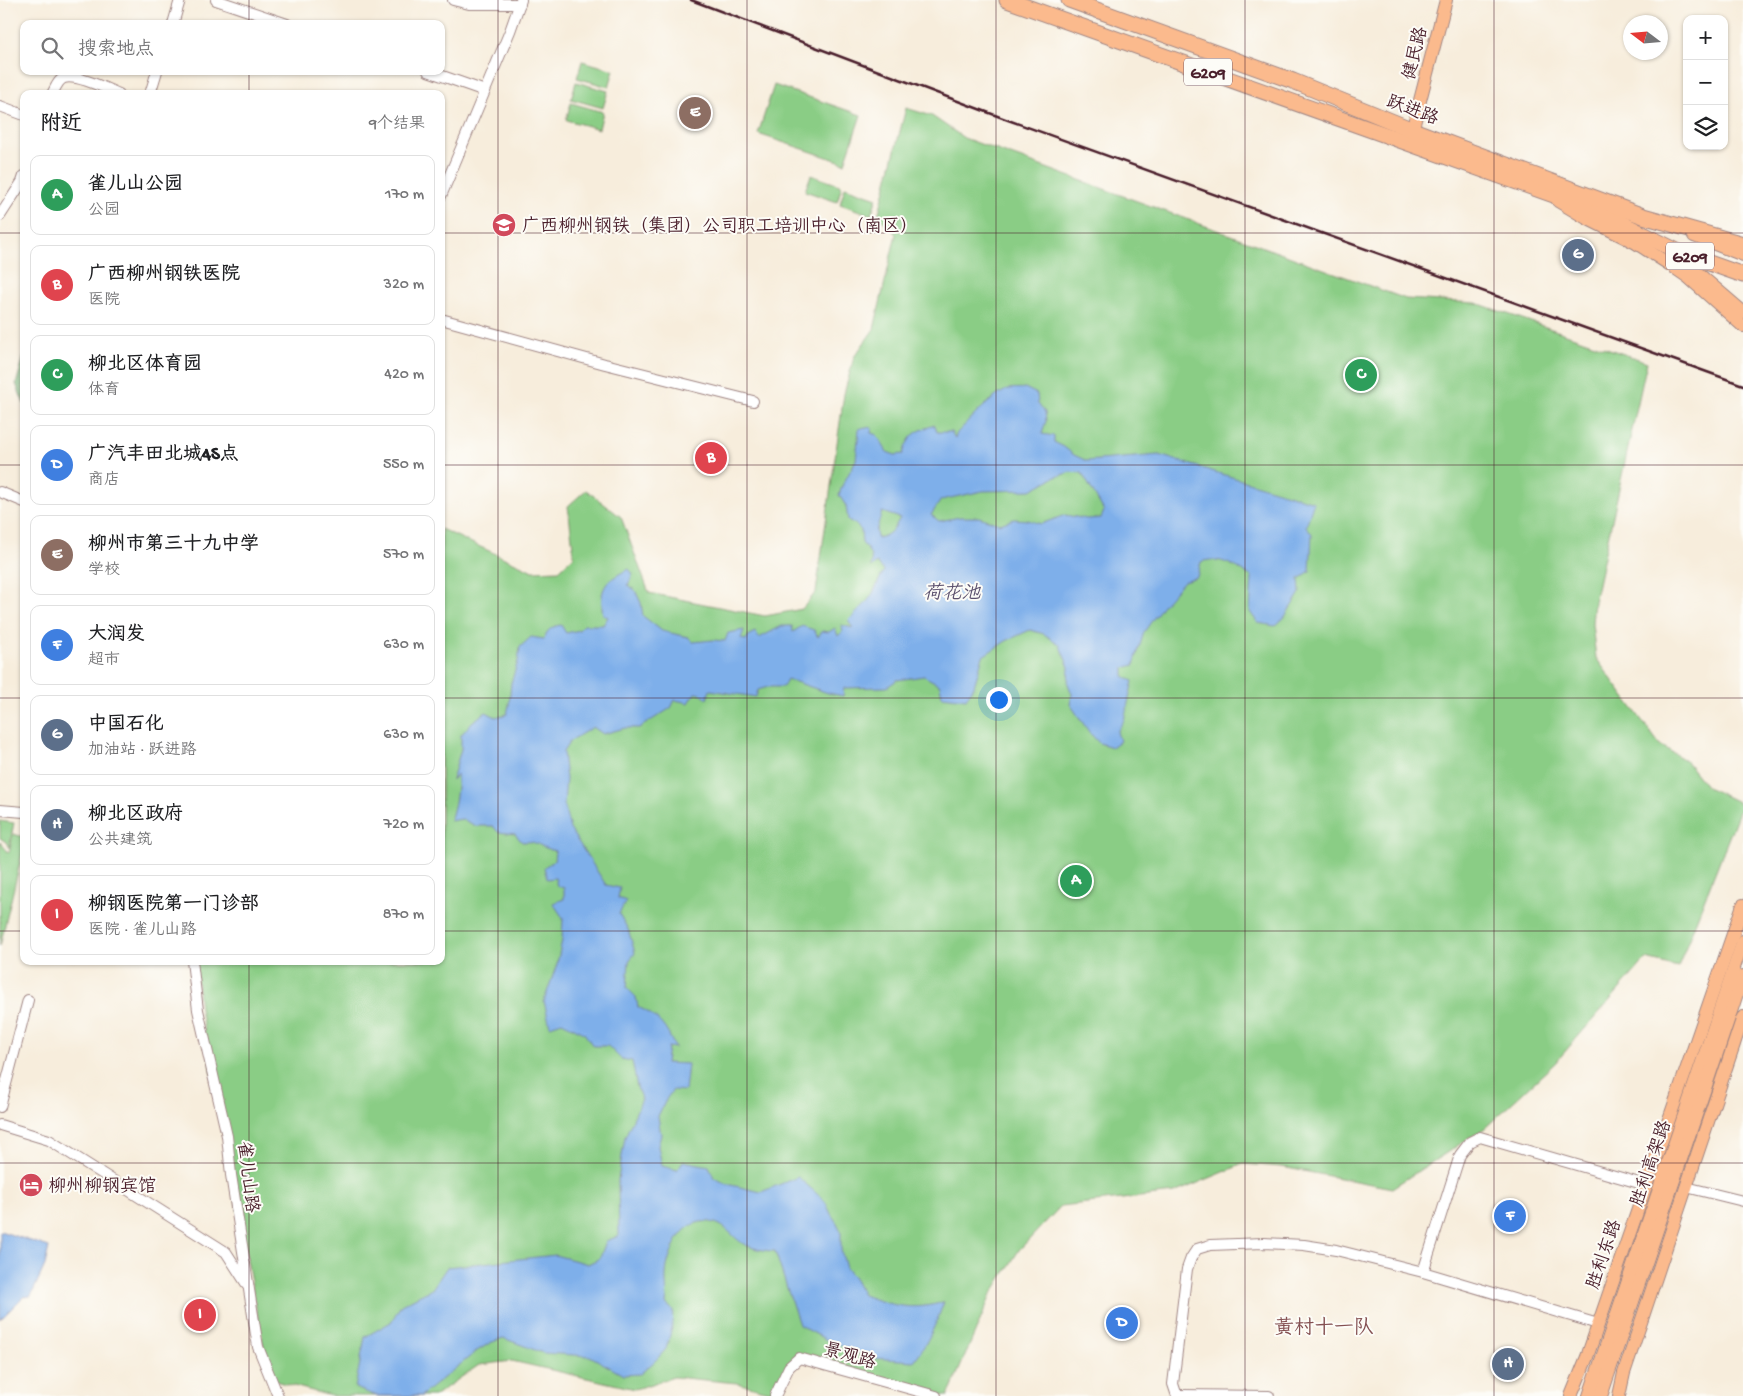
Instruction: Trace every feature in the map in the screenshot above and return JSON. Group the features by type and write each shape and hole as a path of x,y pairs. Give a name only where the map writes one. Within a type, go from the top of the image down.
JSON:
{"highway":[{"name":"跃进路","path":"1007,0 1644,216"},
{"name":"跃进路","path":"1069,0 1293,81 1407,135 1546,193 1593,210 1640,236"},
{"name":"G209","path":"1644,216 1743,244"},
{"name":"G209","path":"1640,236 1743,276"}],"main road":[{"name":"健民路","path":"1407,135 1438,0"},
{"name":"健民路","path":"1407,135 1446,0"},
{"name":"跃进路","path":"1644,216 1743,255"},
{"name":"跃进路","path":"1640,236 1700,275 1743,312"},
{"path":"1640,236 1743,326"},
{"name":"胜利东路","path":"1570,1396 1587,1357 1743,905"},
{"name":"胜利高架路","path":"1589,1396 1743,941"},
{"name":"胜利高架路","path":"1601,1396 1743,976"},
{"path":"1617,1396 1743,1017"},
{"path":"1577,1396 1587,1357"}],"street":[{"path":"174,20 180,0"},
{"path":"216,0 275,20"},
{"path":"445,186 521,2 470,4 453,0"},
{"path":"151,90 156,75"},
{"path":"440,75 485,90"},
{"path":"54,90 65,77 80,79 109,90"},
{"path":"0,106 20,114"},
{"path":"0,216 20,185"},
{"path":"445,320 605,364 753,401"},
{"path":"0,492 20,500"},
{"path":"0,810 20,812"},
{"name":"雀儿山路","path":"192,965 198,1010 228,1136 231,1175 258,1347 278,1396"},
{"path":"0,1107 28,1000"},
{"path":"0,1125 49,1140 226,1252 249,1288"},
{"path":"1423,1272 1460,1155 1470,1142 1480,1137 1646,1185"},
{"path":"1686,1187 1743,1201"},
{"path":"1269,1396 1177,1396 1173,1384 1187,1269 1197,1249 1210,1245 1229,1243 1304,1246 1336,1250 1423,1272 1598,1324"},
{"name":"景观路","path":"775,1396 789,1367 799,1358 936,1396"}],"green space":[{"path":"582,61 614,70 609,87 577,78"},
{"path":"576,82 608,91 603,108 571,99"},
{"path":"774,85 861,115 845,163 758,134"},
{"path":"571,103 603,112 599,129 566,120"},
{"path":"906,108 932,116 964,138 1406,299 1476,303 1647,362 1594,602 1592,624 1596,658 1660,745 1685,760 1707,787 1742,804 1678,967 1646,959 1555,1063 1485,1128 1392,1188 1282,1167 1243,1164 1174,1193 1061,1206 1019,1250 991,1295 948,1396 936,1396 799,1358 777,1393 737,1383 674,1377 635,1389 512,1361 479,1365 434,1396 331,1396 275,1381 263,1343 252,1287 200,1009 195,965 445,965 445,531 533,571 559,570 574,556 568,506 586,490 621,517 649,593 765,616 802,609 816,592 844,394 854,357 874,329 896,234 878,216"},
{"path":"811,175 842,186 837,202 805,191"},
{"path":"845,187 877,198 871,215 840,204"},
{"path":"20,370 20,394 16,384"},
{"path":"0,821 14,823 9,848 6,842 0,838"},
{"path":"13,834 20,836 20,863 0,946 0,842 9,853"}],"water":[{"name":"荷花池","path":"1025,388 1037,394 1038,404 1045,412 1046,421 1042,434 1054,436 1054,442 1087,461 1159,455 1314,502 1306,526 1312,534 1310,571 1299,579 1300,593 1284,618 1275,626 1258,623 1250,612 1252,577 1228,563 1215,560 1201,562 1197,577 1184,581 1163,605 1144,632 1134,665 1124,668 1124,676 1133,681 1124,720 1117,732 1120,741 1112,747 1099,743 1070,704 1072,694 1068,684 1069,667 1059,644 1044,634 1030,630 1006,641 983,656 974,686 966,699 942,696 940,685 924,676 897,680 887,687 844,688 843,696 787,679 783,687 768,687 758,690 756,697 710,690 707,699 701,694 695,693 689,703 675,700 671,708 639,728 625,728 603,734 593,727 570,741 563,752 566,779 564,805 570,829 606,885 620,888 618,898 626,901 619,914 628,929 635,953 629,961 627,988 636,997 638,1007 651,1014 669,1034 675,1048 668,1047 666,1063 688,1064 685,1091 673,1090 658,1116 661,1135 658,1146 662,1166 677,1170 683,1161 709,1166 714,1178 727,1184 761,1192 798,1177 825,1201 841,1231 841,1250 846,1268 863,1295 884,1302 912,1307 944,1302 931,1333 919,1354 914,1361 871,1358 825,1339 799,1325 775,1251 750,1247 742,1243 719,1224 705,1222 696,1223 689,1227 682,1233 673,1248 666,1276 666,1304 673,1310 672,1328 666,1349 640,1374 623,1375 590,1356 543,1353 503,1338 477,1351 421,1396 377,1396 355,1388 365,1337 391,1322 401,1305 432,1289 447,1267 555,1255 588,1264 600,1258 606,1241 619,1236 618,1180 625,1137 642,1099 637,1086 632,1061 621,1059 608,1046 593,1046 584,1033 562,1022 550,1026 544,1001 557,964 562,940 563,918 553,903 564,899 564,888 557,886 555,878 547,879 544,867 554,861 555,851 535,843 522,842 515,834 498,832 493,826 476,826 462,819 450,821 456,798 457,774 452,780 461,749 461,735 472,722 486,712 496,717 507,714 511,683 520,647 531,637 544,639 552,627 561,625 566,633 579,630 584,625 603,625 608,617 603,615 602,606 605,586 614,577 629,569 633,574 628,585 635,590 641,603 643,616 662,631 688,637 693,642 725,641 728,633 744,630 741,639 746,640 749,635 755,632 759,638 782,626 792,626 793,632 802,626 814,630 818,637 822,631 829,632 835,628 838,636 843,631 841,625 853,628 848,621 873,594 884,571 877,563 871,567 871,556 862,543 861,530 848,520 846,506 839,495 856,460 859,429 865,427 872,428 871,433 877,435 887,452 895,455 903,454 910,438 922,429 935,425 937,432 951,432 955,438 957,433 981,408 1002,392 1009,389","holes":["1070,472 1082,473 1104,511 1101,518 1087,519 1065,515 1041,524 1028,520 1014,519 1000,524 979,517 960,517 939,521 931,515 941,500 983,491 1031,490 1053,478","882,512 900,518 891,531 885,536 877,538 876,531"]},
{"path":"0,1231 49,1247 45,1265 31,1296 23,1297 0,1320"}],"railway":[{"path":"691,0 1008,120 1743,385"}],"place":[{"name":"柳州市第三十九中学","path":"695,113"},
{"name":"广西柳州钢铁（集团）公司职工培训中心（南区）","path":"504,225"},
{"name":"中国石化","path":"1578,255"},
{"name":"柳北区体育园","path":"1361,375"},
{"name":"广西柳州钢铁医院","path":"711,458"},
{"name":"雀儿山公园","path":"1076,881"},
{"name":"柳州柳钢宾馆","path":"31,1185"},
{"name":"大润发","path":"1510,1216"},
{"name":"柳钢医院第一门诊部","path":"200,1315"},
{"name":"广汽丰田北城4S点","path":"1122,1323"},
{"name":"柳北区政府","path":"1508,1364"}],"district":[{"name":"黄村十一队","path":"1324,1326"}]}
